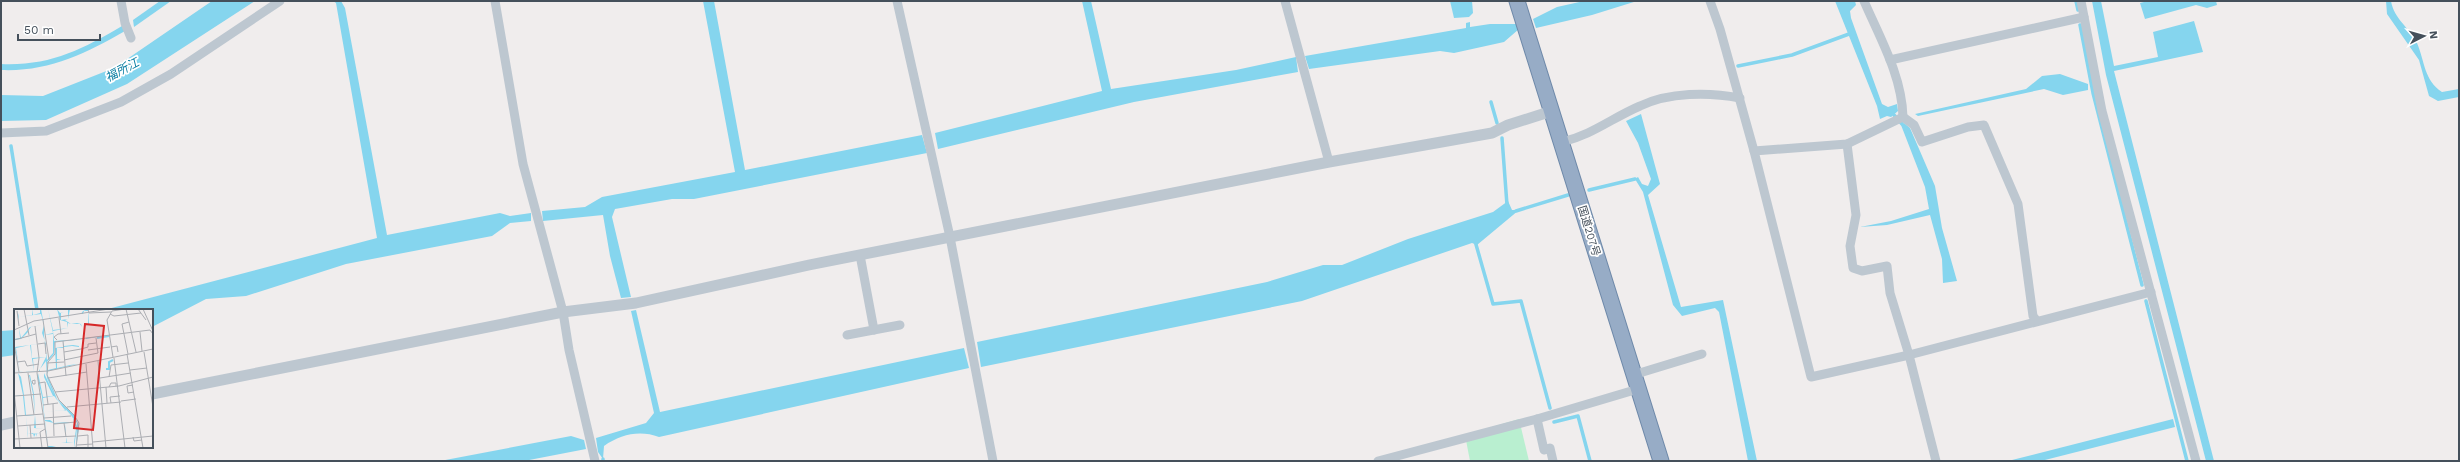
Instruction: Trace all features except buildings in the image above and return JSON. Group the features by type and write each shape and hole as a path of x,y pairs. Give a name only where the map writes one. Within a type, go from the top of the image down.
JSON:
{"highway":[{"name":"国道207号","path":"1517,1 1661,461"}],"street":[{"path":"120,1 125,23 132,38"},
{"path":"1,133 46,131 121,102 171,74 280,1"},
{"path":"495,1 523,164 563,312 569,350 595,461"},
{"path":"897,1 950,237 993,461"},
{"path":"1285,1 1329,162"},
{"path":"1710,1 1720,29 1740,98 1811,377 1909,355 2037,320 2151,292"},
{"path":"1864,1 1890,60 1903,97 1903,117"},
{"path":"2081,1 2102,111 2196,461"},
{"path":"1890,60 2084,17"},
{"path":"1562,142 1582,137 1641,105 1676,96 1726,96 1740,98"},
{"path":"153,394 563,312 636,303 950,237 1329,162 1492,133 1508,125 1552,110"},
{"path":"1754,151 1847,144 1903,117"},
{"path":"1903,117 1914,125 1922,142 1968,127 1984,125 2018,204 2033,316 2037,320"},
{"path":"1847,144 1856,216 1850,246 1853,268 1862,271 1888,266 1890,293 1909,355 1936,461"},
{"path":"860,255 874,330"},
{"path":"847,335 900,324"},
{"path":"1378,461 1537,420 1636,382 1702,354"},
{"path":"1537,420 1544,450 1550,448 1553,461"},
{"path":"1,424 14,422"}],"green space":[{"path":"1519,419 1529,461 1470,461 1465,435"}],"water":[{"path":"160,1 171,1 134,27 133,20"},
{"name":"福所江","path":"212,1 255,1 127,84 46,120 1,121 1,95 43,96 114,68"},
{"path":"333,1 341,1 345,8 387,235 500,213 510,216 531,213 531,221 510,223 492,236 346,264 246,296 206,299 153,326 153,309 108,309 377,238 336,3"},
{"path":"703,1 714,1 745,170 922,135 927,153 694,199 672,199 615,209 612,217 631,297 621,298 610,256 603,215 543,221 542,211 585,207 602,197 735,172"},
{"path":"1082,1 1091,1 1111,89 1236,70 1296,57 1298,72 1134,102 938,149 935,133 1102,91"},
{"path":"1450,1 1472,1 1473,13 1469,17 1454,18"},
{"path":"1584,1 1637,1 1592,15 1536,28 1533,19 1557,7"},
{"path":"1835,1 1855,1 1856,5 1850,11 1851,18 1882,104 1888,107 1897,104 1898,111 1891,117 1887,116 1880,119 1877,106"},
{"path":"2092,1 2101,1 2114,66 2158,57 2153,32 2194,21 2203,52 2114,71 2214,461 2206,461 2106,75"},
{"path":"2148,1 2216,1 2217,5 2207,8 2196,5 2145,19 2140,3"},
{"path":"2386,1 2391,1 2398,18 2414,37 2420,50 2428,76 2432,82 2442,92 2459,89 2459,97 2438,101 2429,96 2419,60 2387,14"},
{"path":"1470,22 1470,27 1490,24 1517,24 1519,29 1504,42 1454,53 1440,51 1309,69 1305,56 1466,28 1466,23"},
{"path":"122,26 125,31 81,54 66,60 35,68 1,70 1,64 35,62 64,55 93,42"},
{"path":"2060,74 2088,84 2088,90 2063,95 2044,89 1918,116 1915,114 2026,89 2042,76"},
{"path":"1641,114 1660,184 1648,195 1681,307 1723,300 1757,461 1748,461 1719,312 1715,308 1682,316 1673,305 1643,192 1635,179 1638,177 1642,184 1648,186 1651,179 1638,143 1626,121"},
{"path":"1904,123 1910,128 1935,186 1942,228 1957,281 1943,283 1942,259 1930,215 1887,225 1860,227 1891,221 1929,209 1925,187 1901,125"},
{"path":"1508,201 1512,210 1519,210 1477,245 1472,243 1302,301 981,367 977,342 1267,282 1323,265 1342,265 1408,239 1493,212"},
{"path":"636,310 660,412 964,348 969,368 659,437 645,434 631,434 610,442 604,446 603,459 598,452 596,438 646,423 654,413 631,311"},
{"path":"14,330 14,355 1,357 1,331"},
{"path":"2173,419 2175,427 2041,461 2008,461"},
{"path":"571,436 584,440 586,449 524,461 440,461"}],"waterway":[{"path":"2076,1 2078,10"},
{"path":"2080,25 2093,93 2142,285"},
{"path":"1738,66 1792,55 1849,34"},
{"path":"1491,102 1497,123"},
{"path":"1894,115 1902,124"},
{"path":"1502,138 1507,205"},
{"path":"11,146 37,309"},
{"path":"1589,190 1635,179"},
{"path":"1516,211 1568,195"},
{"path":"1475,241 1493,304 1521,301 1550,408"},
{"path":"2146,301 2187,461"},
{"path":"1554,422 1578,416 1590,461"}]}
